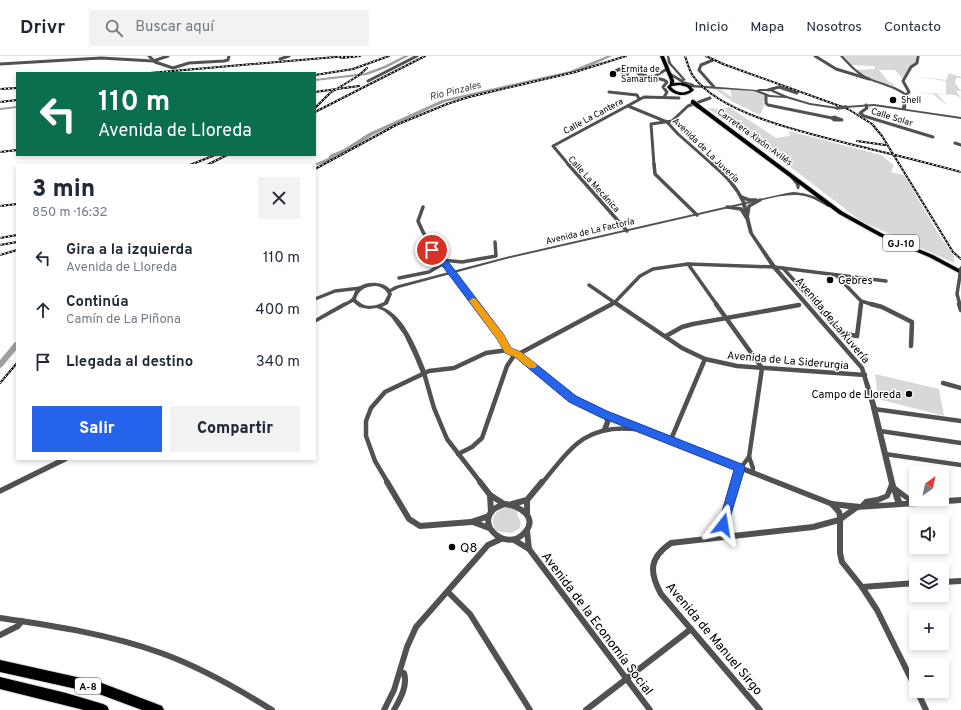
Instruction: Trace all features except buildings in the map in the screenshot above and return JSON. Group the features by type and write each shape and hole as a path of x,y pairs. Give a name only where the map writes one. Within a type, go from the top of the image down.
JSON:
{"highway":[{"name":"GJ-10","path":"662,56 672,80 672,85 669,89 678,96"},
{"name":"GJ-10","path":"667,69 670,74 686,84 691,92 692,103"},
{"path":"672,85 686,84"},
{"path":"678,96 691,92"},
{"name":"Carretera Xixón-Avilés","path":"678,96 698,106 841,213 881,235 931,256 960,274"},
{"name":"A-8","path":"0,666 99,688 158,710"},
{"name":"A-8","path":"3,684 66,699 103,710"}],"street":[{"path":"148,56 153,61"},
{"path":"153,61 168,56"},
{"path":"0,64 101,58 153,61 175,68 189,63 224,61 228,60 229,56"},
{"path":"280,59 289,56"},
{"path":"368,81 417,56"},
{"path":"668,56 670,63 686,84 755,90 765,94 775,93"},
{"path":"815,56 836,69 891,86 906,95"},
{"path":"841,56 853,68 869,79"},
{"path":"898,108 904,103 907,98 906,95 909,92 902,81 912,67 917,63 918,56"},
{"path":"713,60 701,65 699,70 714,87"},
{"path":"613,72 620,69 624,75 627,75 630,68 634,69 637,73 655,76 666,81 663,87 667,92 664,97"},
{"path":"655,76 667,69"},
{"path":"670,74 683,82 700,86"},
{"path":"691,92 700,86"},
{"path":"775,93 779,87 797,93"},
{"path":"765,94 768,90 813,105 838,108 866,105 898,108 961,118"},
{"path":"609,92 637,95 639,99 648,96 678,96"},
{"path":"765,94 766,103 770,105 832,118"},
{"path":"697,214 656,174 650,124 667,122 676,118 692,103 710,98"},
{"name":"Calle La Cantera","path":"553,146 639,99"},
{"path":"904,103 904,109"},
{"name":"Calle Solar","path":"866,105 867,108 860,113 864,116 934,137"},
{"name":"Avenida de La Juvería","path":"628,106 667,122 678,134 726,176 741,196 744,203"},
{"path":"955,143 961,145"},
{"name":"Calle La Mecánica","path":"553,146 554,150 627,231"},
{"path":"788,172 797,182 798,190"},
{"name":"Avenida de La Factoría","path":"389,291 397,287 506,258 809,188"},
{"name":"Avenida de La Factoría","path":"798,190 816,197 841,213"},
{"path":"741,196 748,200 760,200"},
{"path":"747,218 749,206 760,200"},
{"name":"Avenida de La Xuvería","path":"744,203 752,233 774,267 853,357 865,375 899,503"},
{"path":"423,207 418,221 421,231 426,236 432,250 456,278 501,337 508,350"},
{"path":"727,207 741,209 747,218"},
{"path":"399,278 419,275 437,269 444,263 462,262 496,256 496,242"},
{"path":"688,264 762,368 749,458 753,468 752,473"},
{"path":"458,454 472,447 482,438 507,366 513,357 615,302 640,276 653,269 688,264 774,267 886,281"},
{"path":"783,268 841,334 853,337 858,334 861,301"},
{"path":"961,268 957,294 961,310"},
{"path":"836,275 861,301 882,307 912,322 911,346"},
{"path":"316,299 335,291 354,291 370,284 384,286 389,291 390,297 386,303 378,307 368,308 359,305 343,307"},
{"name":"Avenida de La Siderurgia","path":"589,285 682,348 704,359 725,364 762,368 865,375"},
{"name":"Avenida de La Factoría","path":"384,286 397,287"},
{"path":"354,291 354,299 359,305"},
{"path":"316,320 343,307 354,299"},
{"path":"386,303 386,310"},
{"path":"666,336 682,327 726,317 799,305"},
{"path":"378,307 386,310 403,329 413,347 424,373 440,423 458,454 490,495 504,504"},
{"path":"501,539 480,524 471,522 426,526 413,524 409,520 374,461 366,436 368,414 379,397 385,392 429,371 454,368 486,353 502,350 508,350 518,354 573,399 604,414 832,504 860,506 909,503"},
{"path":"672,437 704,359"},
{"path":"943,382 961,388"},
{"path":"874,409 961,421"},
{"path":"604,414 608,421 605,429"},
{"path":"471,522 490,514 498,506 519,503 527,500 580,440 592,433 605,429 622,427 647,431"},
{"path":"880,431 961,443"},
{"path":"885,454 961,465"},
{"path":"723,537 722,533 725,516 740,468 749,458"},
{"path":"0,492 63,460"},
{"path":"860,506 867,501 878,500 887,496 893,485 909,499"},
{"path":"488,545 490,530 490,495"},
{"path":"384,710 394,690 400,673 408,641 416,627 488,545 501,539 514,540 524,534 528,528 529,522 527,515 527,500"},
{"path":"949,501 961,500"},
{"path":"512,504 520,507 527,515"},
{"path":"832,504 839,512 842,562 862,587 877,610 909,676"},
{"name":"Avenida de Manuel Sirgo","path":"760,710 656,587 653,573 654,561 660,551 671,543 783,531 813,526 839,520 860,506"},
{"name":"Avenida de la Economía Social","path":"528,528 527,541 529,549"},
{"name":"Avenida de la Economía Social","path":"514,540 529,549 650,710"},
{"path":"949,582 961,581"},
{"path":"862,587 909,584"},
{"path":"448,592 470,614 530,710"},
{"path":"0,618 103,636 145,647 202,671 250,696 272,710"},
{"path":"0,635 18,626 22,621"},
{"path":"586,710 627,680 691,629"},
{"path":"394,710 402,694 405,683 404,673 400,673"},
{"path":"920,698 926,710"}],"shaded area":[{"path":"843,56 916,56 917,62 902,78 895,70 879,70 888,81 895,85 893,86 871,79 857,70 875,69 874,66 851,65"},
{"path":"949,73 961,77 956,78 955,83 961,91 956,91 961,98 955,95 937,94 945,104 933,94 911,92 946,94 946,81 912,76 946,80"},
{"path":"713,88 719,88 732,97 730,89 757,91 765,96 763,103 765,104 760,115 733,102"},
{"path":"729,107 776,138 790,136 789,131 881,155 894,165 891,172 904,175 941,238 954,256 954,263 861,221 754,139 707,108 721,109"},
{"name":"Campo de Lloreda","path":"875,374 939,389 944,416 878,399"},
{"path":"509,507 518,510 517,514 521,523 519,529 511,533 496,531 493,522 494,515 496,512"}],"waterway":[{"path":"316,80 366,74 385,67 407,56"},
{"name":"Rio Pinzales","path":"316,164 330,159 332,156 346,150 371,134 444,101 571,72 610,56"},
{"path":"0,109 16,107"},
{"name":"Rio Pinzales","path":"0,365 16,345"}],"railway":[{"path":"162,72 347,56"},
{"path":"341,58 360,56"},
{"path":"316,75 353,69 389,56"},
{"path":"316,111 425,56"},
{"path":"316,168 396,125 447,104 469,97 575,72 626,56"},
{"path":"685,56 693,76 707,90 726,103 749,114 801,131 893,154"},
{"path":"706,56 723,64 848,109 872,124 882,136 893,154"},
{"path":"336,89 358,76 367,68"},
{"path":"336,89 359,86"},
{"path":"0,89 16,88"},
{"path":"316,92 336,89"},
{"path":"316,107 330,93 336,89"},
{"path":"0,102 16,100"},
{"path":"857,141 885,145"},
{"path":"0,152 16,150"},
{"path":"893,154 961,172"},
{"path":"893,154 953,252 961,259"},
{"path":"192,164 212,156"},
{"path":"209,164 225,156"},
{"path":"0,206 16,204"},
{"path":"0,238 16,235"},
{"path":"0,245 16,242"},
{"path":"0,255 16,250"},
{"path":"0,383 16,364"}],"slow traffic":[{"path":"473,301 501,337 508,350 518,354 532,366"}],"place":[{"name":"Ermita de Samartin","path":"613,74"},
{"name":"Shell","path":"893,100"},
{"name":"Gebres","path":"830,280"},
{"name":"Campo de Lloreda","path":"909,394"},
{"name":"Q8","path":"452,547"}],"route":[{"path":"432,250 447,266 501,337 508,350 518,354 578,403 740,468 723,525"}]}
